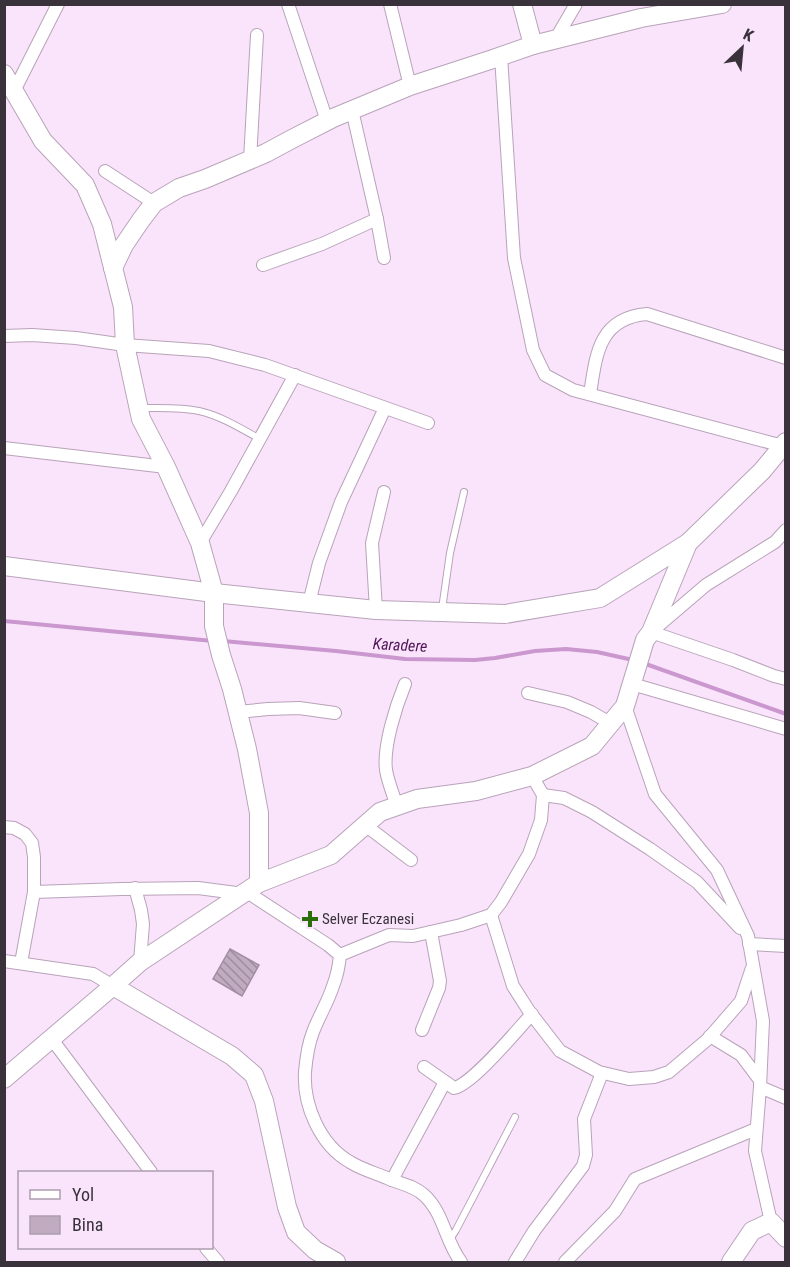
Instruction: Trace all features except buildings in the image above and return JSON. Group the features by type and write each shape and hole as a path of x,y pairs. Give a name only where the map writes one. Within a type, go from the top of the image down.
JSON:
{"street":[{"path":"14,91 58,4"},
{"path":"288,4 327,121"},
{"path":"390,4 410,86"},
{"path":"522,4 533,45"},
{"path":"555,40 576,4"},
{"path":"113,268 124,245 154,203 179,188 266,153 352,110 410,86 533,45 641,18 722,4"},
{"path":"250,160 257,35"},
{"path":"4,566 214,593 376,610 505,614 600,598 688,543 762,471 784,444 573,390 545,375 533,350 514,258 501,57"},
{"path":"4,74 43,141 85,184 102,224 123,307 125,345 141,419 166,467 200,543 214,593 214,626 248,749 259,813 250,890"},
{"path":"352,110 384,258"},
{"path":"105,171 154,203"},
{"path":"263,265 322,244 377,219"},
{"path":"590,394 596,357 602,340 620,322 635,315 647,314 786,358"},
{"path":"4,336 76,338 125,345 209,351 265,365 428,423"},
{"path":"200,543 294,375"},
{"path":"309,603 319,563 341,502 385,408"},
{"path":"4,448 166,467"},
{"path":"376,610 372,543 384,492"},
{"path":"648,636 706,585 781,543 786,530"},
{"path":"4,1079 140,962 250,890 332,855 380,812 417,799 476,791 532,776 592,746 624,706 648,636 688,543"},
{"path":"648,636 733,660 786,679"},
{"path":"634,680 786,729"},
{"path":"397,806 386,770 388,744 396,705 405,684"},
{"path":"528,693 567,702 610,723"},
{"path":"624,706 655,794 717,870 748,940 763,1021 755,1151 771,1222 786,1238"},
{"path":"238,712 299,708 335,713"},
{"path":"340,955 389,935 413,936 461,925 491,915 529,854 541,820 543,795 532,776"},
{"path":"543,795 564,798 592,812 697,882 748,940 786,946"},
{"path":"365,825 411,860"},
{"path":"4,827 14,828 25,834 32,843 34,857 34,892 21,963"},
{"path":"135,888 143,924 140,962"},
{"path":"34,892 135,888 250,890 340,955"},
{"path":"491,915 513,986 560,1051 602,1073 628,1079 654,1077 669,1072 710,1036 741,1000 752,966"},
{"path":"422,1030 440,981 431,932"},
{"path":"340,955 333,987 312,1035 305,1072 312,1116 323,1135 349,1162 410,1186 428,1198 439,1214 448,1241 461,1263"},
{"path":"4,960 93,974 232,1056 254,1075 264,1101 287,1207 296,1232 315,1250 336,1263"},
{"path":"424,1067 453,1088 458,1087 476,1074 532,1014"},
{"path":"710,1036 741,1055 759,1083 786,1098"},
{"path":"51,1038 150,1171"},
{"path":"515,1263 534,1231 583,1166 586,1155 584,1119 602,1073"},
{"path":"392,1180 446,1082"},
{"path":"565,1263 615,1211 635,1179 756,1130"},
{"path":"731,1263 752,1231 771,1222"},
{"path":"207,1249 218,1263"}],"lane":[{"path":"139,408 178,408 198,411 214,416 260,439"},
{"path":"441,612 450,553 464,492"},
{"path":"448,1241 456,1230 515,1117"}],"waterway":[{"name":"Karadere","path":"4,621 213,641"},
{"name":"Karadere","path":"223,641 405,659 475,660 566,649 597,652 633,660"},
{"name":"Karadere","path":"643,663 786,714"}],"place":[{"name":"Selver Eczanesi","path":"310,919"}]}
